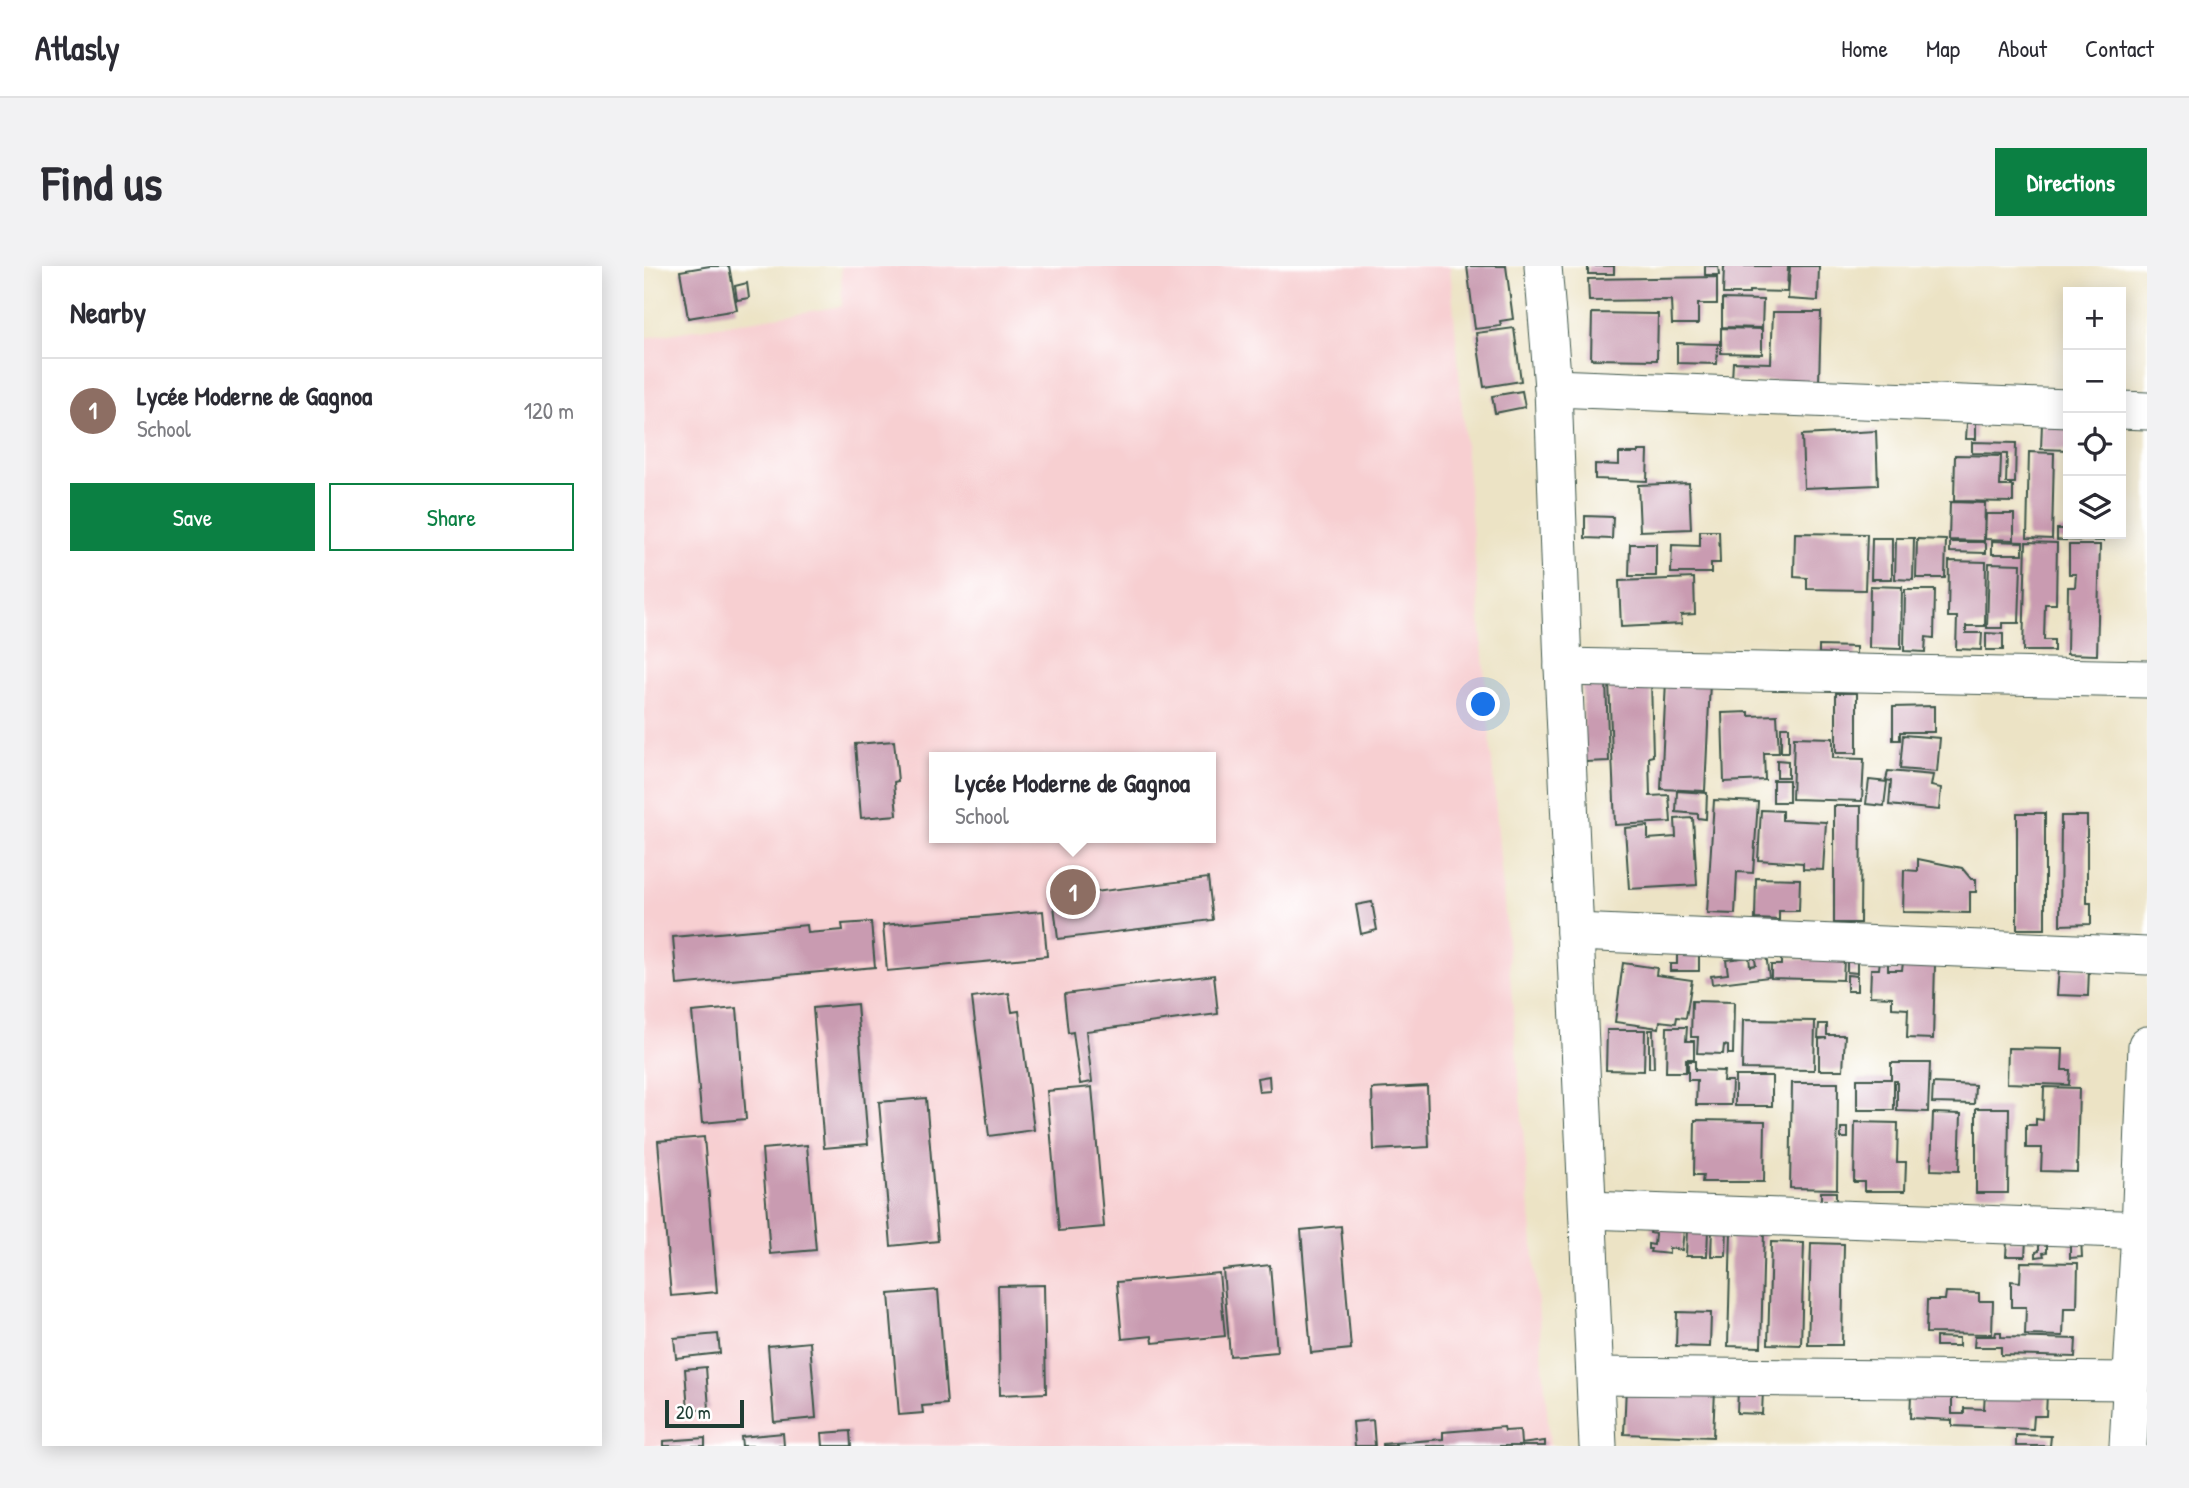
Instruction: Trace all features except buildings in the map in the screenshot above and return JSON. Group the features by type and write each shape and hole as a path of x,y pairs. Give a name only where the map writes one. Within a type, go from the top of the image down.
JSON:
{"street":[{"path":"1543,266 1553,388 1598,1446"},
{"path":"1553,388 2063,408"},
{"path":"2126,410 2147,411"},
{"path":"1563,667 2147,678"},
{"path":"1575,932 2147,956"},
{"path":"2128,1446 2143,1230 2147,1045"},
{"path":"1588,1210 2143,1230"},
{"path":"1595,1376 2131,1381"}],"shaded area":[{"path":"841,266 1450,266 1550,1446 644,1446 644,338 842,306"}],"place":[{"name":"Lycée Moderne de Gagnoa","path":"1073,892"}]}
